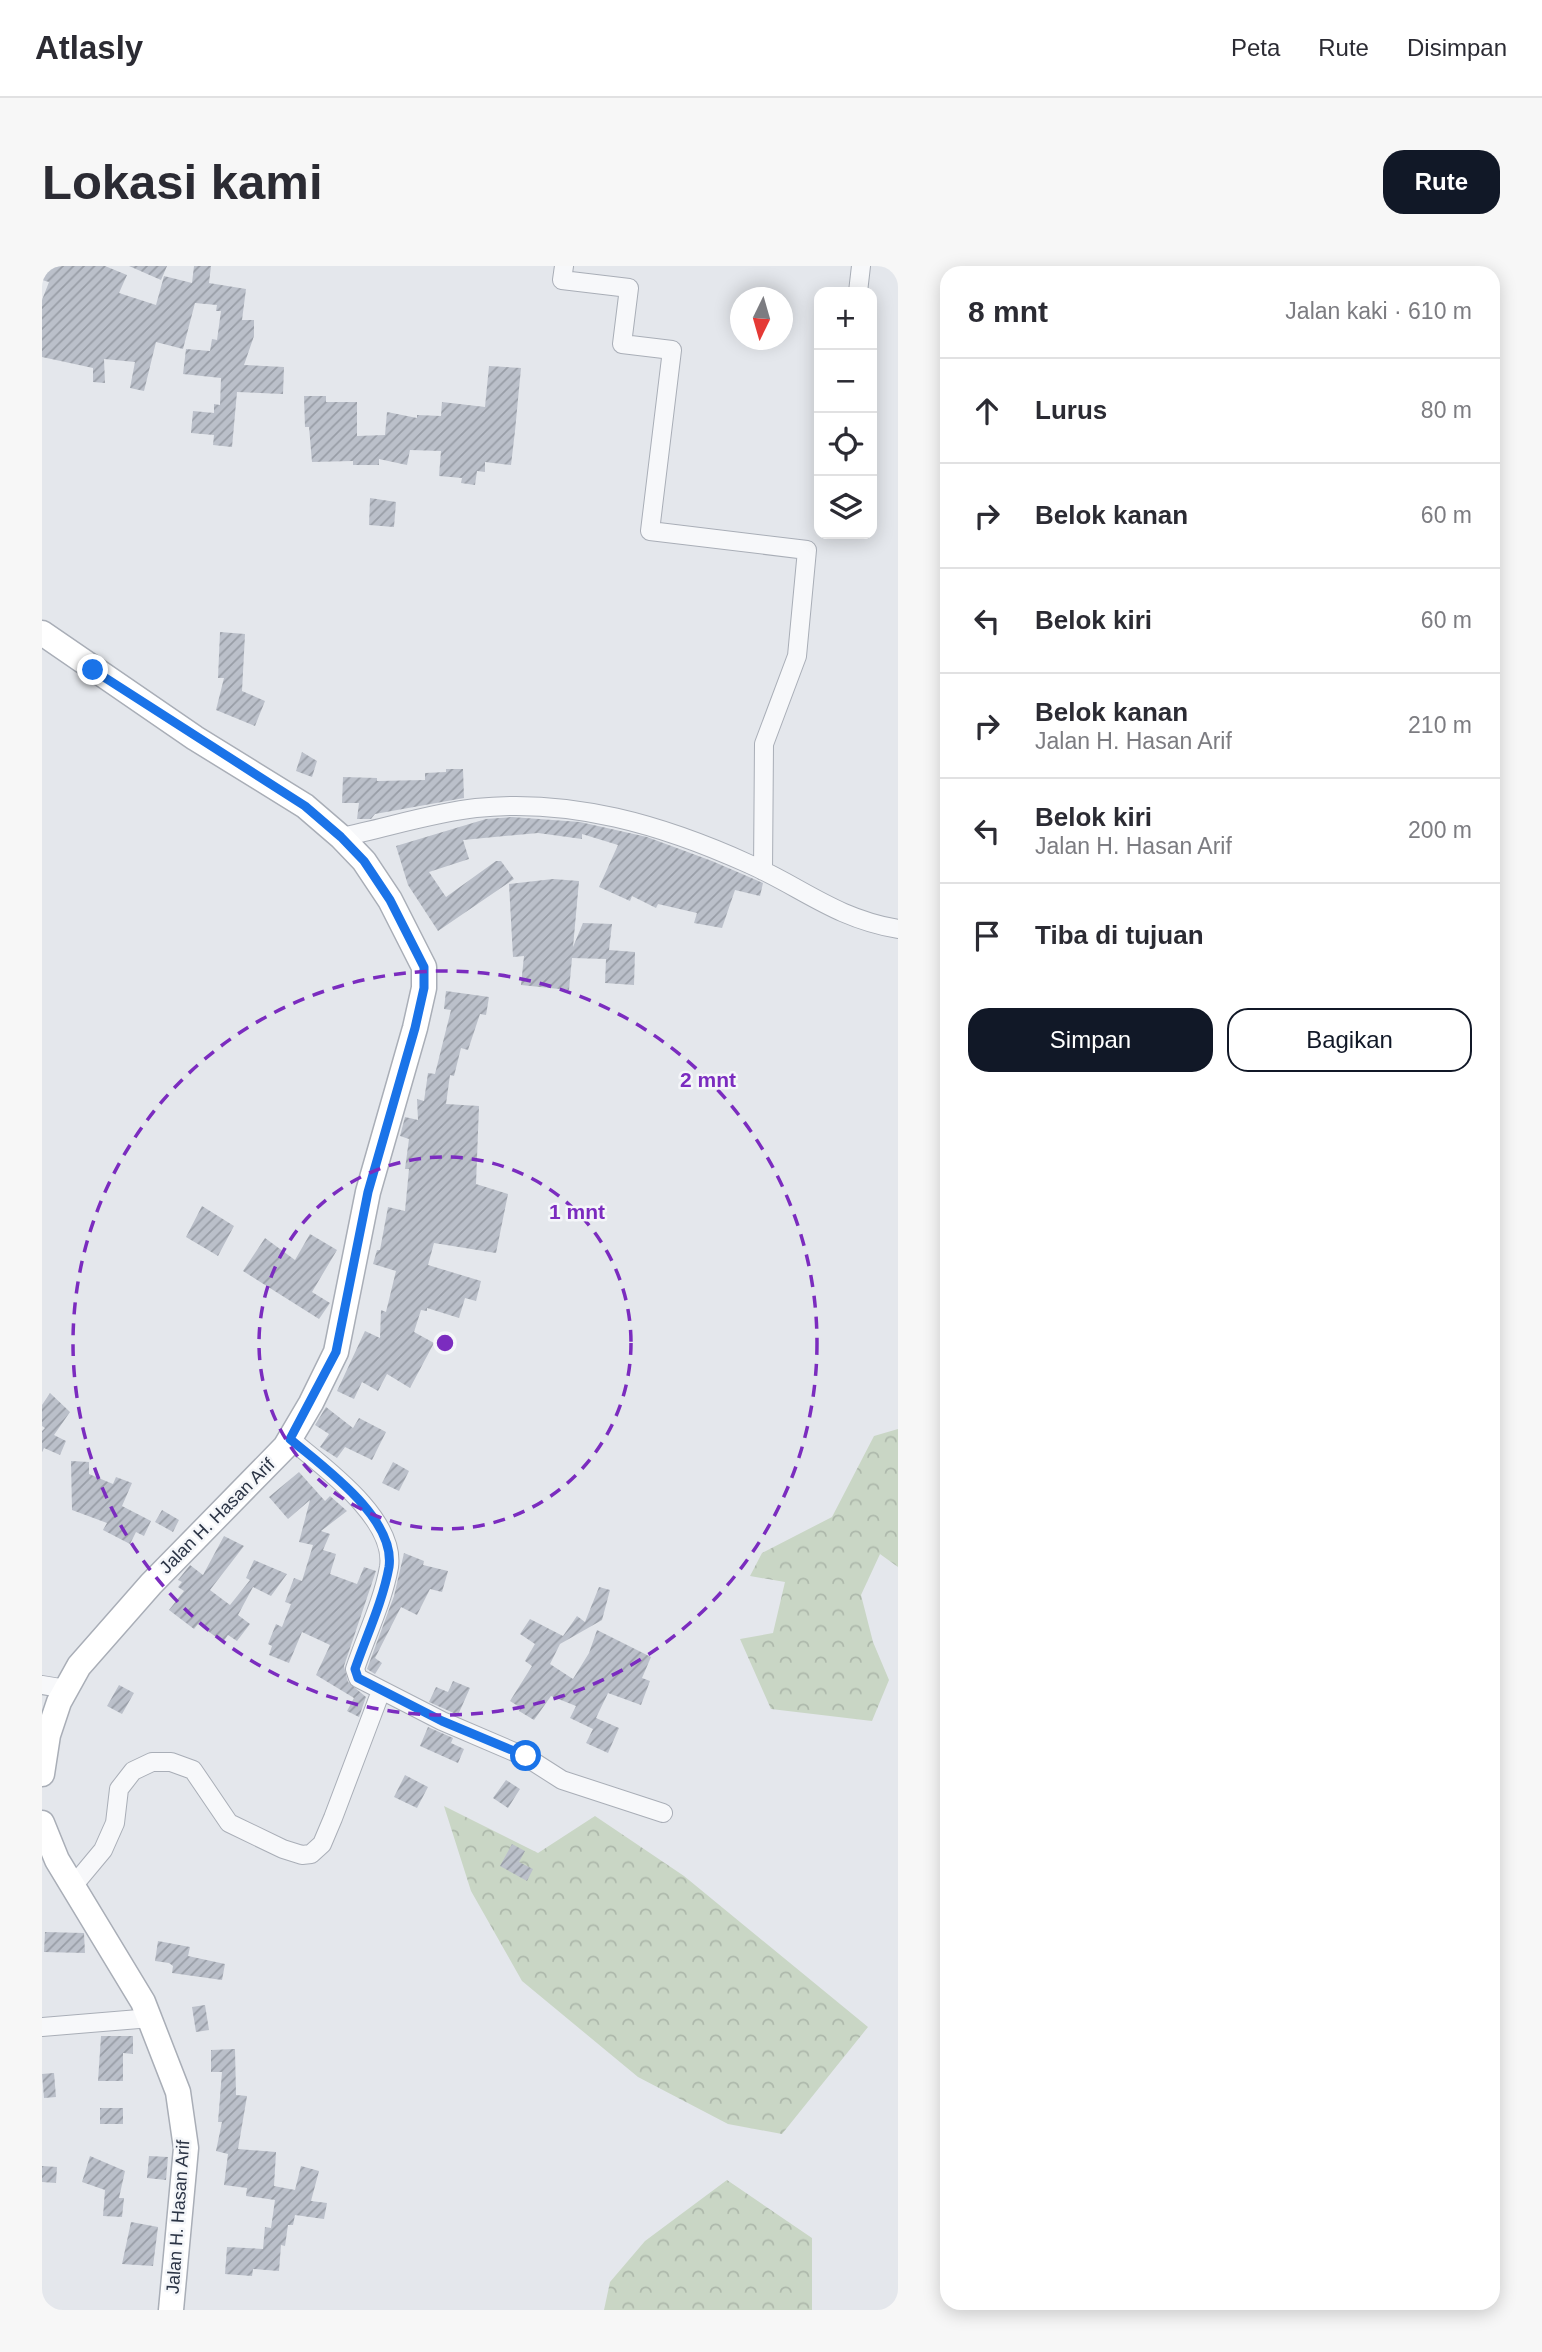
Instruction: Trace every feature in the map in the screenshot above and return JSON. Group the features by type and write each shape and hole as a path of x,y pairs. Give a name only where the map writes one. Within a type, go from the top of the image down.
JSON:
{"main road":[{"name":"Jalan H. Hasan Arif","path":"42,634 195,738 305,806 341,837 377,880 420,956 424,988 368,1192 336,1352 290,1439 150,1584 79,1666 54,1687 42,1774"},
{"name":"Jalan H. Hasan Arif","path":"42,1823 57,1860 151,2018 178,2092 186,2148 171,2310"}],"street":[{"path":"564,266 562,280 629,288 622,344 673,350 650,531 807,550 797,656 764,744 763,871"},
{"path":"859,287 861,266"},
{"path":"341,837 476,808 583,810 662,829 763,871 863,923 898,929"},
{"path":"290,1439 360,1499 389,1556 386,1578 355,1669 362,1682 526,1756 562,1780 663,1813"},
{"path":"73,1886 103,1850 115,1823 119,1789 133,1771 152,1762 171,1762 193,1770 229,1823 282,1849 302,1855 312,1854 322,1844 334,1818 381,1691"},
{"path":"42,2027 151,2018"}],"green space":[{"path":"898,1429 898,1567 880,1554 861,1595 873,1642 889,1680 872,1721 771,1709 740,1639 773,1633 785,1582 750,1576 762,1553 832,1517 874,1436"},
{"path":"444,1806 538,1853 595,1816 684,1876 868,2027 782,2134 728,2124 638,2077 522,1981 471,1891"},
{"path":"727,2180 812,2238 812,2310 604,2310 610,2282 645,2241"}],"building":[{"path":"48,266 105,266 127,275 119,293 156,305 164,276 192,283 194,266 211,266 209,283 246,289 242,320 254,320 254,336 244,365 284,367 283,394 237,392 232,447 213,445 214,435 191,433 193,411 214,413 214,404 220,405 221,378 183,374 186,349 210,351 212,339 217,340 221,311 216,311 217,305 195,303 183,349 156,342 144,391 130,388 135,362 104,359 105,383 93,382 93,368 42,357 42,300 49,282 42,280"},
{"path":"129,266 167,266 161,280"},
{"path":"489,366 521,368 511,465 485,462 485,472 477,471 475,485 461,483 462,478 439,476 441,451 410,450 407,465 379,459 379,465 353,465 353,461 312,462 309,427 305,427 304,396 326,396 326,402 357,402 357,436 385,435 387,412 417,418 417,415 441,416 442,402 485,407"},
{"path":"370,498 396,502 394,527 369,525"},
{"path":"220,632 245,634 242,691 265,701 255,726 216,710 224,678 218,678"},
{"path":"302,752 317,761 312,777 296,771"},
{"path":"446,769 463,769 464,798 375,814 371,819 357,819 359,803 342,803 343,777 377,778 377,781 425,780 425,773 446,772"},
{"path":"512,817 580,822 647,837 763,883 760,896 735,890 722,928 694,923 697,913 658,904 656,908 632,896 630,901 599,887 618,845 582,834 582,839 538,833 463,840 469,859 429,872 446,897 496,861 501,861 514,879 438,931 408,885 396,846 486,819"},
{"path":"553,879 579,881 573,947 583,923 612,924 609,950 635,952 634,985 605,983 606,959 572,958 569,990 521,985 524,956 513,957 509,884"},
{"path":"446,991 489,997 486,1015 480,1014 468,1050 461,1048 454,1076 450,1075 446,1104 479,1106 476,1184 508,1194 496,1253 434,1243 428,1265 481,1281 476,1301 465,1298 459,1318 427,1308 427,1311 421,1310 414,1332 434,1343 410,1388 387,1374 378,1391 362,1382 354,1399 337,1391 365,1331 380,1338 381,1310 386,1312 396,1271 373,1264 377,1250 380,1250 388,1207 405,1211 409,1169 405,1169 409,1139 400,1136 405,1117 418,1120 417,1099 424,1101 428,1073 435,1074 451,1010 444,1009"},
{"path":"202,1206 234,1226 218,1256 186,1237"},
{"path":"310,1234 337,1250 312,1292 330,1303 319,1319 243,1271 265,1238 295,1260"},
{"path":"50,1393 70,1412 54,1435 66,1441 60,1455 44,1448 42,1452 42,1431 45,1428 42,1426 42,1405"},
{"path":"326,1407 353,1428 359,1418 386,1432 372,1460 345,1447 337,1458 320,1447 329,1434 315,1425"},
{"path":"71,1461 89,1462 89,1474 113,1484 116,1477 132,1483 122,1506 151,1521 144,1536 136,1532 130,1544 103,1530 107,1523 72,1510"},
{"path":"393,1462 409,1471 399,1491 382,1483"},
{"path":"299,1472 325,1501 330,1496 347,1511 321,1531 330,1534 323,1550 336,1554 330,1574 357,1584 364,1567 376,1571 344,1666 348,1682 366,1697 359,1717 347,1711 354,1698 316,1675 330,1645 302,1632 289,1663 269,1655 272,1646 268,1644 276,1624 282,1627 291,1604 285,1602 294,1578 302,1581 313,1545 299,1542 310,1500 288,1519 269,1497"},
{"path":"162,1510 179,1520 173,1532 155,1522"},
{"path":"224,1536 244,1546 210,1590 230,1605 250,1580 246,1578 254,1560 287,1574 271,1596 253,1587 238,1615 250,1624 237,1641 228,1635 223,1642 198,1624 194,1629 169,1610 184,1591 178,1587 182,1582 178,1580 190,1565 203,1575"},
{"path":"404,1553 424,1561 423,1565 448,1571 442,1592 430,1589 417,1615 401,1607 375,1658 382,1663 375,1674 367,1669 394,1596"},
{"path":"599,1587 610,1590 602,1620 560,1644 550,1664 573,1679 589,1653 597,1630 651,1657 642,1678 650,1681 641,1705 608,1693 596,1718 619,1728 608,1753 586,1743 593,1729 570,1718 576,1706 551,1696 534,1720 519,1711 521,1708 510,1701 532,1666 525,1661 535,1644 520,1634 530,1619 563,1636 577,1616 585,1622"},
{"path":"453,1681 470,1688 458,1715 429,1702 436,1687 448,1692"},
{"path":"119,1685 134,1693 122,1714 107,1706"},
{"path":"428,1727 453,1738 451,1743 464,1749 458,1763 420,1746"},
{"path":"405,1775 428,1787 417,1808 394,1797"},
{"path":"506,1780 520,1789 508,1808 493,1798"},
{"path":"512,1844 525,1851 519,1862 533,1869 527,1881 500,1866"},
{"path":"45,1932 84,1933 85,1953 44,1952"},
{"path":"158,1941 190,1947 188,1956 225,1964 222,1980 172,1973 173,1966 169,1963 155,1961"},
{"path":"205,2005 209,2030 196,2032 192,2007"},
{"path":"101,2036 133,2036 133,2054 123,2053 123,2081 98,2081"},
{"path":"235,2049 236,2095 247,2096 238,2149 276,2152 274,2186 295,2190 301,2166 319,2171 311,2201 327,2203 324,2219 295,2215 293,2225 288,2225 285,2246 281,2245 279,2271 253,2269 252,2276 225,2274 227,2247 263,2249 265,2227 271,2228 275,2200 246,2196 247,2188 224,2185 228,2154 216,2151 222,2122 218,2122 222,2072 211,2072 211,2050"},
{"path":"54,2073 56,2097 44,2098 42,2074"},
{"path":"100,2108 123,2108 123,2124 100,2124"},
{"path":"90,2156 125,2171 119,2198 124,2198 122,2217 103,2216 105,2190 82,2182"},
{"path":"149,2156 168,2157 166,2180 147,2178"},
{"path":"42,2166 57,2167 56,2183 42,2182"},
{"path":"131,2222 158,2227 153,2266 122,2264"}],"route":[{"path":"93,670 195,738 305,806 341,837 364,861 390,900 424,967 424,988 415,1028 368,1192 336,1352 312,1403 290,1439 360,1499 367,1508 389,1556 386,1578 355,1674 362,1682 442,1721 526,1756"}]}
